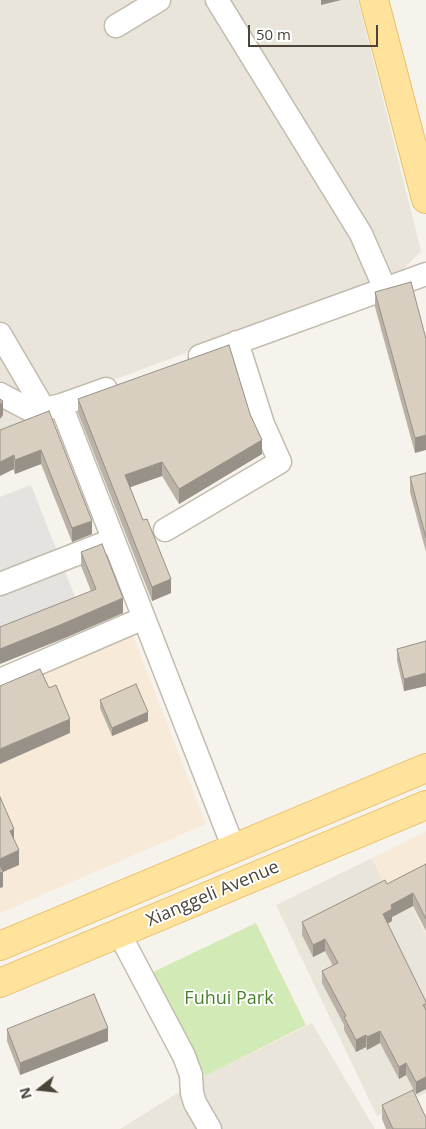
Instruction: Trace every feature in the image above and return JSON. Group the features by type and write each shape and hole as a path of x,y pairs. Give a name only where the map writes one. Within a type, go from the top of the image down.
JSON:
{"main road":[{"path":"374,0 426,199"},
{"path":"393,0 426,128"},
{"name":"Xianggeli Avenue","path":"0,946 426,768"},
{"name":"Xianggeli Avenue","path":"0,983 426,805"}],"street":[{"path":"116,26 159,0"},
{"path":"217,0 361,234 385,289"},
{"path":"182,362 426,274"},
{"path":"0,334 53,407 113,540 234,849"},
{"path":"165,530 280,462 263,424 237,342"},
{"path":"0,394 34,412 126,382"},
{"path":"0,584 113,540"},
{"path":"0,680 144,618"},
{"path":"119,933 184,1056 191,1074 192,1093 195,1103 210,1129"}],"shaded area":[{"path":"0,0 358,0 421,251 399,274 54,402 59,417 0,438"},
{"path":"31,485 79,607 0,638 0,497"},
{"path":"131,631 206,824 0,913 0,688"},
{"path":"426,831 426,935 404,891 391,897 372,858"},
{"path":"372,858 391,897 404,891 426,935 426,1093 377,1116 276,905"},
{"path":"312,1023 375,1129 120,1129 205,1076"}],"green space":[{"name":"Fuhui Park","path":"256,923 306,1025 205,1076 151,973"}],"building":[{"path":"411,282 426,339 426,435 415,438 375,292"},
{"path":"229,345 250,414 262,440 179,489 162,462 125,475 143,520 147,519 171,579 152,587 78,399"},
{"path":"49,411 92,521 72,528 41,450 15,460 14,455 0,462 0,430"},
{"path":"426,473 426,538 410,477"},
{"path":"102,544 123,598 0,649 0,627 96,589 81,552"},
{"path":"426,641 426,673 404,679 397,649"},
{"path":"40,669 49,688 56,685 70,719 0,749 0,686"},
{"path":"136,684 148,712 112,728 100,700"},
{"path":"0,797 14,829 10,831 19,850 0,859"},
{"path":"426,864 426,919 413,893 391,905 392,909 383,914 426,1002 423,1005 426,1010 426,1077 416,1082 406,1063 399,1067 380,1031 356,1040 344,1017 346,1016 322,971 338,963 325,939 313,945 302,922 385,880 387,884"},
{"path":"94,994 108,1028 20,1063 7,1029"},
{"path":"413,1090 426,1118 426,1129 393,1129 382,1105"}]}
